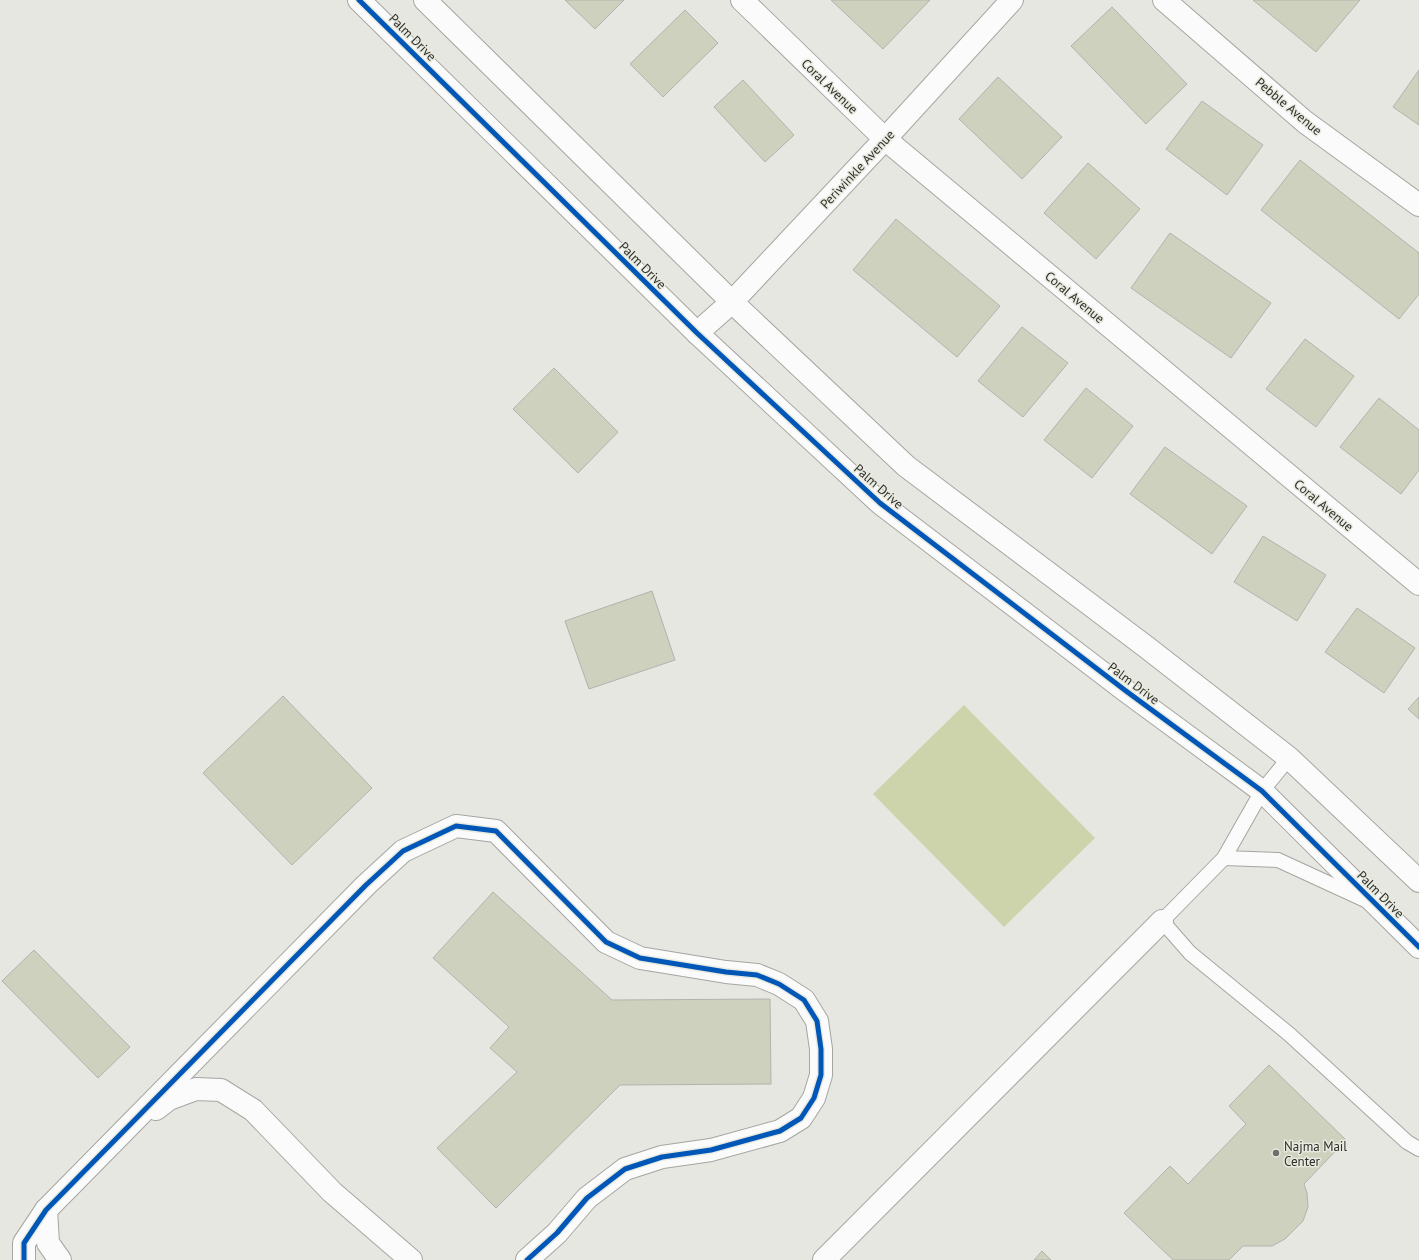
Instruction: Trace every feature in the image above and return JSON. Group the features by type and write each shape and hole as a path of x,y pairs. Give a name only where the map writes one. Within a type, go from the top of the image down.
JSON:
{"street":[{"name":"Palm Drive","path":"359,0 697,333 880,504 1120,687 1262,791 1419,947"},
{"path":"425,0 732,302 906,466 1145,646 1289,758 1419,881"},
{"name":"Coral Avenue","path":"742,0 885,139 1419,584"},
{"name":"Periwinkle Avenue","path":"697,333 732,302 885,139 1012,0"},
{"name":"Pebble Avenue","path":"1164,0 1305,122 1419,205"},
{"path":"24,1260 24,1243 46,1210 366,885 403,851 456,826 496,831 606,942 640,958 726,972 757,975 779,984 804,1000 817,1021 821,1049 821,1076 814,1098 800,1118 780,1131 711,1150 662,1157 625,1169 587,1198 557,1233 527,1260"},
{"path":"824,1260 1162,921"},
{"path":"122,1132 169,1099 196,1089 221,1090 253,1110 332,1192 411,1260"},
{"path":"46,1210 48,1243 60,1260"}],"lane":[{"path":"1289,758 1262,791 1224,858 1162,921 1190,953 1289,1034 1407,1142 1419,1149"},
{"path":"1224,858 1278,860 1377,906"}],"green space":[{"path":"964,705 1095,838 1004,927 873,794"}],"building":[{"path":"565,0 624,0 595,29"},
{"path":"831,0 930,0 883,49"},
{"path":"1253,0 1360,0 1316,52"},
{"path":"1112,7 1187,84 1146,124 1071,46"},
{"path":"685,10 718,43 663,97 630,64"},
{"path":"1419,70 1419,125 1393,107"},
{"path":"998,77 1062,137 1022,179 959,119"},
{"path":"743,80 794,135 765,162 714,107"},
{"path":"1202,101 1263,145 1227,195 1166,149"},
{"path":"1300,160 1419,253 1419,294 1399,319 1261,210"},
{"path":"1088,163 1140,209 1096,259 1044,213"},
{"path":"896,219 1000,306 957,357 853,270"},
{"path":"1170,233 1271,303 1231,358 1131,288"},
{"path":"1022,327 1068,363 1023,417 978,381"},
{"path":"1305,339 1354,376 1316,427 1266,389"},
{"path":"554,368 618,432 578,473 513,409"},
{"path":"1086,388 1133,426 1092,478 1044,440"},
{"path":"1379,398 1419,430 1419,470 1401,494 1340,447"},
{"path":"1165,447 1247,506 1212,554 1130,494"},
{"path":"1263,536 1326,575 1297,621 1234,582"},
{"path":"652,591 675,660 589,689 565,621"},
{"path":"1357,608 1415,648 1384,693 1325,652"},
{"path":"283,696 372,788 292,865 203,773"},
{"path":"1419,697 1419,719 1408,709"},
{"path":"493,892 612,1000 770,999 771,1084 620,1085 496,1208 437,1148 517,1072 490,1048 509,1027 433,958"},
{"path":"34,950 130,1047 98,1078 2,981"},
{"name":"Najma Mail Center","path":"1269,1065 1346,1140 1304,1184 1307,1193 1308,1207 1303,1221 1285,1239 1272,1246 1243,1246 1229,1260 1173,1260 1124,1213 1170,1166 1188,1184 1246,1124 1229,1106"},
{"path":"1042,1251 1051,1260 1034,1260"}],"cycle path":[{"path":"359,0 697,333 880,503 1126,691 1262,791 1419,947"},
{"path":"24,1260 24,1243 46,1210 366,885 403,851 456,826 496,831 606,942 640,958 726,972 757,975 779,984 804,1000 817,1021 821,1049 821,1075 814,1098 801,1118 780,1131 711,1150 662,1157 625,1169 587,1198 557,1233 527,1260"}],"place":[{"name":"Najma Mail Center","path":"1276,1153"}]}
